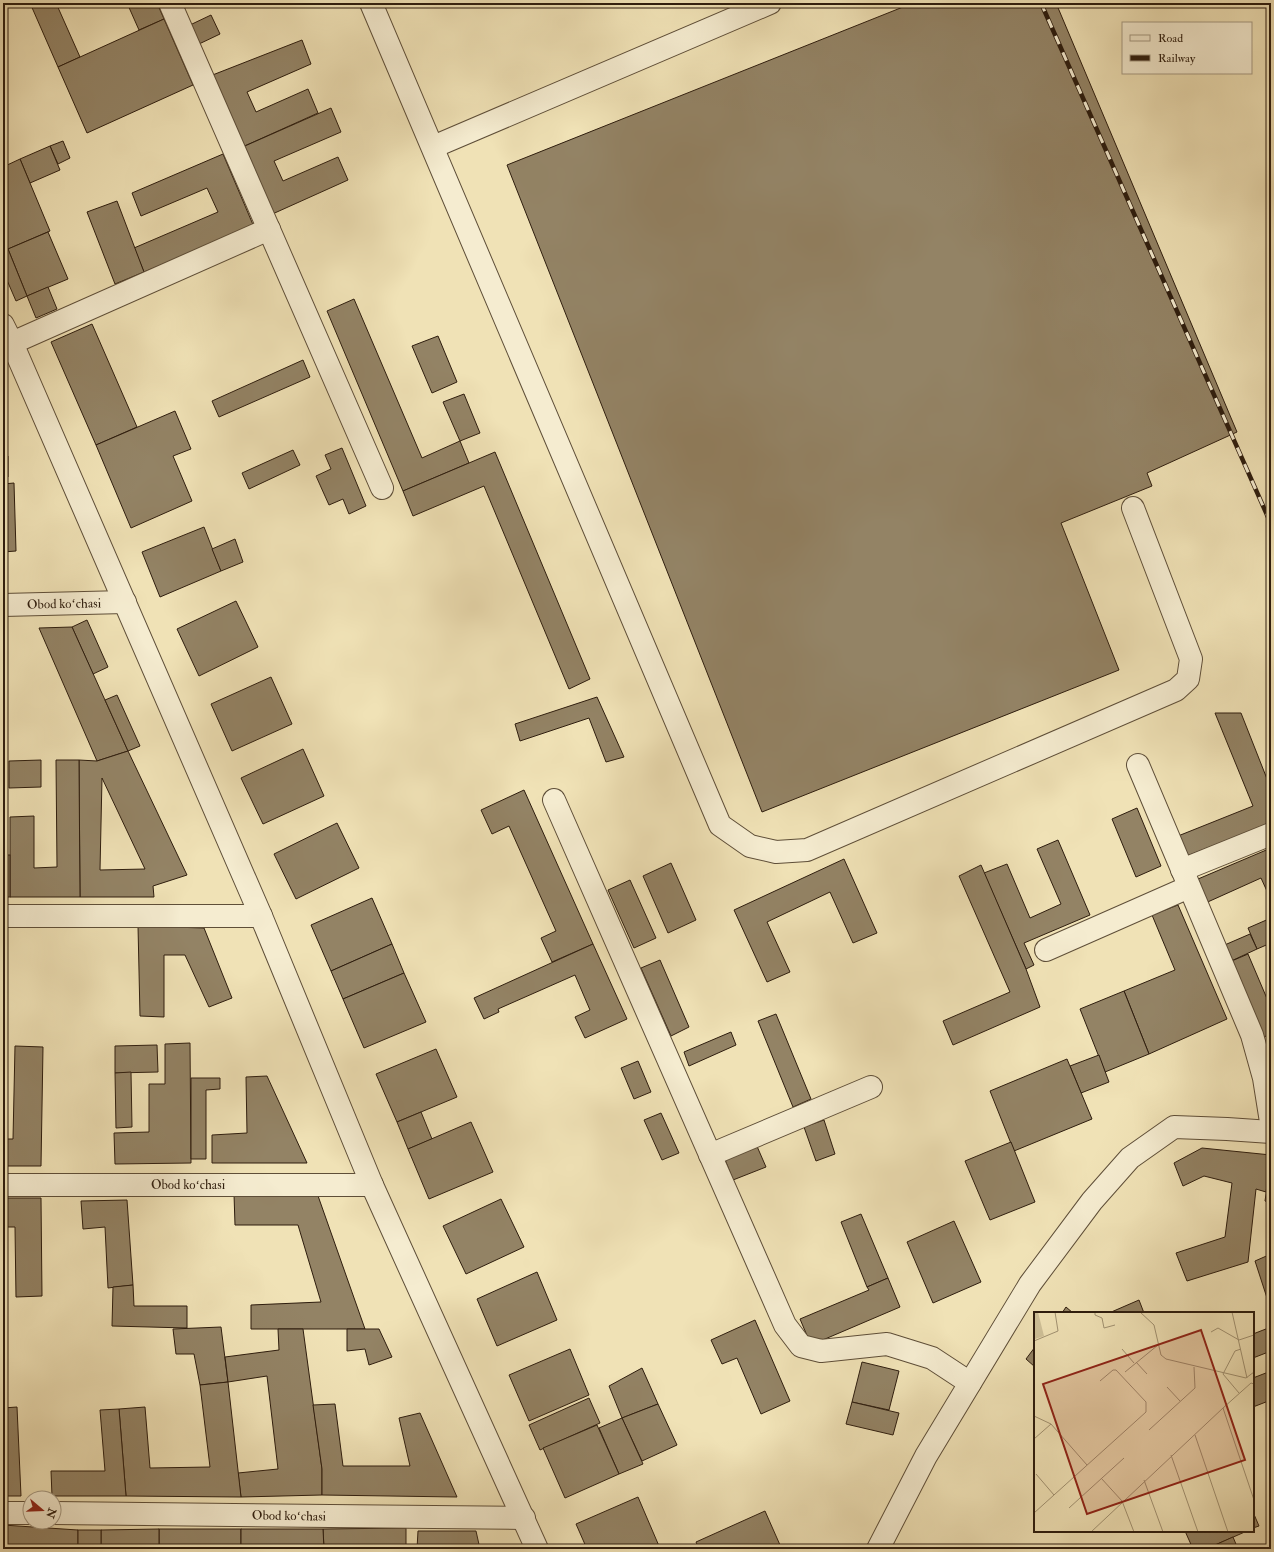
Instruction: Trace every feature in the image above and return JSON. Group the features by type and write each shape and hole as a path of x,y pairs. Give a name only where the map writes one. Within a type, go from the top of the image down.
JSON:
{"street":[{"path":"170,3 382,488"},
{"path":"371,3 720,825 750,846 776,852 807,850 1176,690 1188,679 1191,659 1133,508"},
{"path":"433,147 770,3"},
{"path":"269,229 6,337 125,602 261,916 372,1185 537,1549"},
{"name":"Obod koʻchasi","path":"3,605 125,602"},
{"path":"1138,765 1252,1036 1264,1078 1271,1122"},
{"path":"554,800 785,1325 801,1346 821,1352 887,1344 932,1358 970,1383"},
{"path":"1046,950 1271,834"},
{"path":"3,916 261,916"},
{"path":"710,1155 871,1087"},
{"path":"878,1549 926,1456 1030,1284 1092,1201 1130,1158 1174,1127 1227,1128 1271,1132"},
{"name":"Obod koʻchasi","path":"3,1185 372,1185"},
{"path":"3,1513 22,1513"},
{"name":"Obod koʻchasi","path":"62,1513 524,1518"}],"building":[{"path":"30,3 56,3 80,57 58,67"},
{"path":"127,3 157,3 164,19 139,30"},
{"path":"913,3 1056,3 1237,432 1147,473 1152,486 1061,523 1119,670 762,812 507,165"},
{"path":"211,15 220,34 199,44 190,25"},
{"path":"164,19 193,85 87,133 58,67"},
{"path":"302,40 311,64 247,92 256,112 308,89 318,113 238,149 210,76"},
{"path":"331,108 341,132 274,161 283,181 338,157 348,180 268,216 238,149"},
{"path":"63,141 70,158 58,164 50,146"},
{"path":"50,146 60,170 30,183 20,159"},
{"path":"223,154 254,227 144,272 134,248 218,212 207,188 141,216 132,193"},
{"path":"20,159 50,231 8,249 3,239 3,167"},
{"path":"117,201 144,272 115,284 87,212"},
{"path":"48,232 68,279 27,296 8,249"},
{"path":"8,249 27,296 16,301 3,271 3,251"},
{"path":"48,287 57,309 36,318 27,296"},
{"path":"354,299 422,458 460,441 469,463 403,491 327,311"},
{"path":"92,324 137,427 96,445 51,342"},
{"path":"438,336 457,382 432,393 412,346"},
{"path":"303,360 310,377 219,417 212,401"},
{"path":"464,394 480,433 460,441 443,402"},
{"path":"175,411 191,449 173,456 192,501 131,528 96,445"},
{"path":"342,448 366,506 349,514 343,499 329,505 316,476 331,469 325,455"},
{"path":"293,450 300,465 249,489 242,473"},
{"path":"495,452 590,679 569,689 484,486 413,516 403,491"},
{"path":"3,456 8,456 8,477 3,478"},
{"path":"14,483 16,551 3,552 3,484"},
{"path":"204,527 221,571 160,597 142,552"},
{"path":"235,539 243,562 221,571 212,549"},
{"path":"236,601 258,647 199,676 177,629"},
{"path":"87,620 108,667 93,674 72,627"},
{"path":"72,627 128,751 97,761 39,628"},
{"path":"271,677 292,724 232,751 211,704"},
{"path":"117,695 140,746 128,751 105,700"},
{"path":"597,697 624,757 606,762 589,718 520,741 515,724"},
{"path":"1215,713 1241,713 1271,789 1271,823 1182,858 1173,838 1253,806"},
{"path":"303,749 324,796 263,824 241,778"},
{"path":"128,751 187,875 153,886 154,897 80,897 79,760 97,761","holes":["102,778 145,869 100,870"]},
{"path":"41,760 41,787 9,788 9,761"},
{"path":"56,760 79,760 80,897 10,897 10,817 34,816 34,868 57,867"},
{"path":"524,790 593,944 552,962 541,938 556,931 509,826 492,834 481,810"},
{"path":"1137,808 1161,866 1136,877 1112,819"},
{"path":"337,823 359,868 296,899 274,854"},
{"path":"1058,840 1090,915 1024,943 1034,965 1026,969 984,873 1007,864 1030,918 1061,904 1037,849"},
{"path":"1271,848 1271,900 1261,878 1201,905 1191,882"},
{"path":"3,855 10,855 10,897 3,897"},
{"path":"844,859 877,933 853,943 830,892 767,922 790,972 767,982 734,910"},
{"path":"671,863 696,920 668,933 643,876"},
{"path":"981,865 1026,969 1040,1007 953,1045 943,1021 1010,992 959,876"},
{"path":"630,880 656,938 634,948 608,890"},
{"path":"372,898 392,944 331,971 311,925"},
{"path":"1178,905 1227,1019 1149,1054 1124,991 1175,970 1152,915"},
{"path":"1271,918 1271,943 1257,949 1248,928"},
{"path":"138,926 204,928 232,998 209,1007 185,955 164,955 164,1017 140,1016"},
{"path":"1250,934 1257,949 1227,963 1220,947"},
{"path":"392,944 404,973 343,999 331,971"},
{"path":"593,944 627,1019 585,1038 575,1017 590,1010 575,975 498,1009 499,1012 484,1019 474,998"},
{"path":"1248,954 1271,1008 1271,1034 1259,1039 1227,963"},
{"path":"660,960 689,1027 671,1036 641,968"},
{"path":"404,973 426,1022 364,1048 343,999"},
{"path":"1124,991 1149,1054 1105,1072 1080,1009"},
{"path":"776,1014 811,1099 793,1107 758,1021"},
{"path":"731,1032 736,1045 689,1066 684,1052"},
{"path":"190,1043 191,1163 115,1164 114,1133 149,1132 149,1084 165,1084 165,1044"},
{"path":"157,1045 158,1072 115,1073 115,1046"},
{"path":"15,1046 43,1047 41,1166 3,1166 3,1139 13,1139"},
{"path":"436,1049 457,1097 397,1122 376,1074"},
{"path":"1099,1055 1109,1082 1081,1093 1070,1066"},
{"path":"1067,1059 1092,1119 1014,1151 990,1091"},
{"path":"638,1061 651,1092 634,1099 621,1068"},
{"path":"131,1072 132,1127 116,1128 115,1073"},
{"path":"267,1076 307,1163 212,1163 212,1135 247,1133 246,1077"},
{"path":"191,1078 220,1078 220,1089 206,1090 206,1159 191,1159"},
{"path":"421,1112 432,1139 408,1149 397,1122"},
{"path":"661,1113 679,1153 662,1160 644,1120"},
{"path":"824,1120 835,1154 816,1161 804,1127"},
{"path":"471,1122 493,1172 429,1199 408,1149"},
{"path":"1011,1142 1035,1202 990,1220 965,1161"},
{"path":"756,1144 766,1167 733,1180 724,1157"},
{"path":"1202,1148 1271,1155 1271,1159 1266,1192 1256,1189 1248,1262 1187,1281 1176,1253 1225,1237 1232,1183 1204,1176 1183,1186 1174,1163"},
{"path":"1271,1159 1271,1203 1265,1201"},
{"path":"317,1193 365,1329 251,1329 251,1305 321,1302 298,1225 235,1225 234,1194"},
{"path":"3,1198 41,1198 42,1296 16,1297 15,1227 3,1227"},
{"path":"501,1199 524,1247 466,1274 443,1226"},
{"path":"127,1200 133,1285 108,1288 105,1227 83,1229 81,1201"},
{"path":"861,1214 888,1278 867,1287 841,1222"},
{"path":"954,1221 981,1282 933,1303 907,1242"},
{"path":"1271,1254 1271,1300 1268,1301 1255,1261"},
{"path":"537,1272 557,1320 497,1346 477,1299"},
{"path":"888,1278 900,1307 811,1345 800,1319 869,1290 867,1287"},
{"path":"133,1285 134,1306 187,1306 187,1328 112,1326 113,1287"},
{"path":"1139,1300 1144,1312 1111,1312"},
{"path":"1066,1307 1072,1312 1063,1312"},
{"path":"755,1320 790,1401 761,1414 737,1358 722,1364 711,1340"},
{"path":"221,1327 228,1382 200,1385 194,1354 176,1354 173,1329"},
{"path":"1271,1327 1271,1351 1254,1358 1254,1334"},
{"path":"278,1329 303,1329 322,1469 322,1495 241,1497 238,1473 278,1469 267,1376 228,1382 225,1357 279,1350"},
{"path":"347,1329 379,1329 392,1357 369,1365 365,1349 347,1351"},
{"path":"1034,1348 1034,1366 1026,1359"},
{"path":"570,1349 589,1395 529,1421 509,1375"},
{"path":"862,1362 899,1371 889,1410 852,1402"},
{"path":"642,1368 658,1404 622,1418 609,1386"},
{"path":"1271,1371 1271,1400 1254,1407 1254,1378"},
{"path":"228,1382 241,1497 126,1496 119,1409 145,1407 150,1468 210,1467 200,1385"},
{"path":"589,1398 600,1423 540,1450 529,1425"},
{"path":"852,1402 899,1413 893,1435 846,1424"},
{"path":"335,1404 343,1466 410,1466 399,1418 420,1413 457,1497 322,1495 322,1469 313,1405"},
{"path":"658,1404 677,1445 642,1461 622,1418"},
{"path":"17,1407 21,1496 3,1496 3,1408"},
{"path":"119,1409 126,1496 62,1496 62,1490 52,1490 51,1471 105,1471 100,1410"},
{"path":"622,1418 643,1464 619,1474 599,1428"},
{"path":"597,1425 619,1474 565,1498 543,1448"},
{"path":"638,1497 659,1546 652,1549 587,1549 576,1524"},
{"path":"765,1511 780,1545 771,1549 699,1549 696,1542"},
{"path":"1254,1514 1259,1526 1254,1528"},
{"path":"3,1525 22,1526 22,1530 78,1530 78,1549 3,1549"},
{"path":"406,1528 406,1549 324,1549 323,1529"},
{"path":"159,1529 241,1529 241,1549 159,1549"},
{"path":"159,1529 159,1549 101,1549 101,1530"},
{"path":"241,1529 323,1529 324,1549 241,1549"},
{"path":"78,1530 101,1530 101,1549 78,1549"},
{"path":"418,1531 476,1531 480,1549 417,1549"},
{"path":"1185,1532 1245,1532 1206,1549 1193,1549"},
{"path":"1233,1537 1238,1549 1206,1549"}],"railway":[{"path":"1041,3 1271,524"}]}
